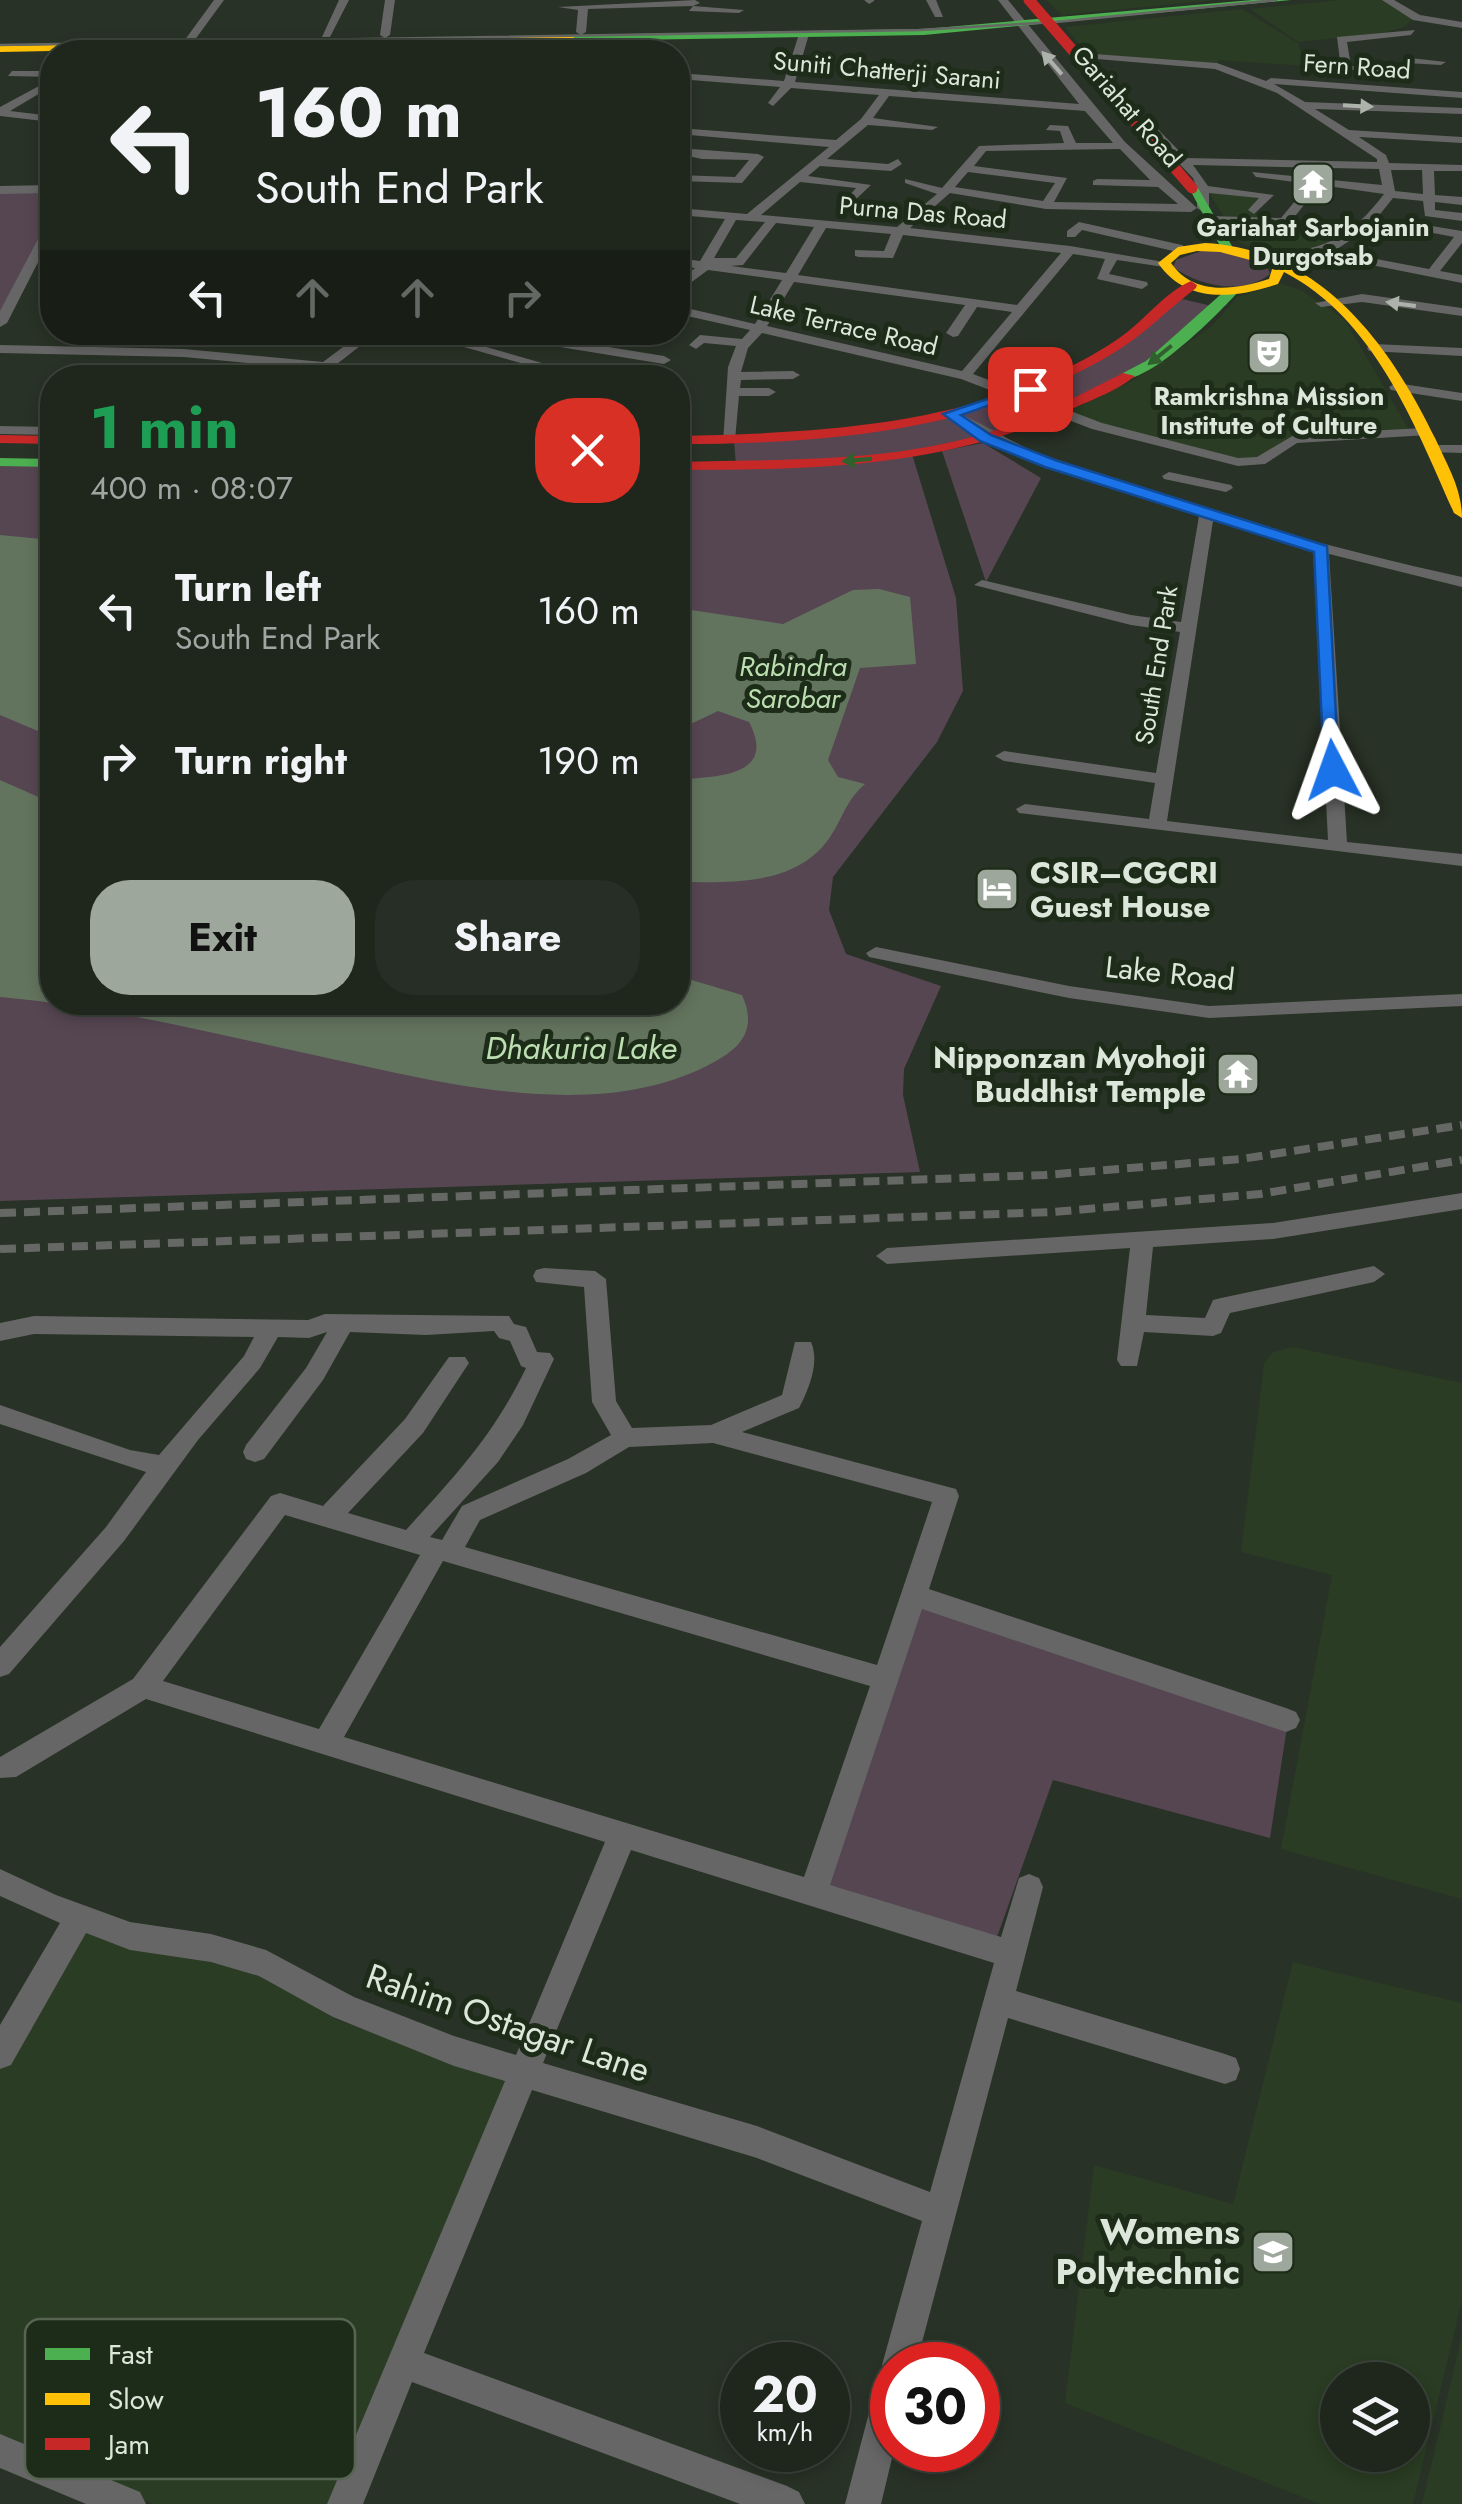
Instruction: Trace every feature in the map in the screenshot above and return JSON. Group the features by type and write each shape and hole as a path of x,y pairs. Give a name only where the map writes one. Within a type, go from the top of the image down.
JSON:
{"main road":[{"path":"1049,14 1239,0"},
{"path":"522,40 692,16 1049,14 1286,0"},
{"path":"428,40 581,32 692,16 804,34 1022,12"},
{"path":"1022,12 1191,198"},
{"path":"250,40 326,35 354,40"},
{"path":"0,41 40,42"},
{"path":"0,49 40,49"},
{"name":"Gariahat Road","path":"1191,198 1218,245"},
{"path":"1233,291 1175,279 1173,256 1218,245 1275,269 1331,302 1374,348 1461,519"},
{"path":"690,466 863,460 986,438 1055,412 1151,364 1233,291 1275,269"},
{"path":"690,440 892,428 950,414 1050,382 1110,351 1191,285"},
{"path":"1331,302 1422,438"},
{"path":"0,439 40,440"},
{"path":"728,440 732,467"},
{"path":"0,462 40,462"}],"street":[{"path":"192,40 219,0"},
{"path":"326,35 344,0"},
{"path":"371,40 390,0"},
{"path":"932,0 940,15"},
{"name":"Gariahat Road","path":"1004,0 1022,12 1092,108 1126,146 1191,198"},
{"path":"1387,0 1416,18 1462,24"},
{"path":"581,32 584,6"},
{"path":"563,7 692,16 739,10"},
{"path":"1049,14 1183,161 1191,198"},
{"path":"1414,108 1410,66 1411,32 1416,18"},
{"path":"1327,25 1347,38"},
{"path":"1411,32 1341,39 1346,68 1441,62"},
{"path":"773,103 789,83 804,34"},
{"name":"Fern Road","path":"1085,54 1218,66 1281,90 1368,145 1385,165"},
{"path":"12,74 40,77"},
{"name":"Suniti Chatterji Sarani","path":"690,77 1092,108"},
{"name":"Fern Road","path":"1248,79 1462,95"},
{"path":"0,112 40,86"},
{"path":"834,101 844,86"},
{"path":"748,218 865,121 887,91"},
{"path":"1302,106 1456,110 1459,140 1348,132"},
{"path":"0,112 40,117"},
{"path":"865,121 932,127"},
{"path":"1050,128 1064,128 1071,146"},
{"path":"690,132 839,144"},
{"path":"858,253 889,255 898,232 946,191 983,148 1126,146"},
{"path":"690,152 702,156"},
{"path":"690,167 702,156 714,154 758,157 738,181 728,184 690,179"},
{"path":"1183,161 1462,168"},
{"path":"818,162 891,168 898,162"},
{"path":"1275,269 1326,253 1373,218 1390,192 1385,165"},
{"path":"1428,166 1429,213 1462,217"},
{"path":"964,168 1063,180 1046,204"},
{"path":"1256,174 1462,201"},
{"path":"798,178 865,184 853,198"},
{"path":"909,181 946,191 1046,204 1268,194 1254,210"},
{"path":"1429,182 1462,184"},
{"path":"1097,183 1191,198 1284,222 1315,184"},
{"path":"0,190 40,189"},
{"name":"Purna Das Road","path":"690,212 1113,256 1173,256"},
{"path":"916,214 932,216"},
{"path":"732,217 706,261 739,262 772,222"},
{"path":"1410,225 1462,235 1432,274"},
{"path":"728,440 734,376 745,343 759,328 821,226"},
{"path":"1071,234 1079,226 1173,256"},
{"path":"1415,242 1452,248"},
{"path":"965,376 1070,250"},
{"path":"0,323 40,252"},
{"path":"1326,253 1462,279"},
{"path":"1113,256 1101,276 1142,285"},
{"path":"690,264 1020,309"},
{"path":"690,278 705,266"},
{"path":"1331,302 1362,298 1462,312"},
{"path":"953,333 974,302"},
{"name":"Lake Terrace Road","path":"690,313 965,376 1055,412 1238,462 1260,461 1294,439 1422,438 1462,449"},
{"path":"696,345 700,338 745,343"},
{"path":"166,352 168,345"},
{"path":"326,365 354,345"},
{"path":"466,345 535,363 556,345"},
{"path":"570,345 664,360"},
{"path":"1374,348 1462,352"},
{"path":"0,349 166,352 314,365"},
{"path":"734,376 793,375"},
{"path":"1396,386 1462,397"},
{"path":"733,392 768,392"},
{"path":"950,414 986,438 1150,496 1321,549 1462,582"},
{"path":"0,430 40,431"},
{"path":"1150,496 1183,462"},
{"path":"1169,476 1226,488"},
{"name":"South End Park","path":"1157,824 1186,628 1208,514"},
{"path":"1321,549 1338,846"},
{"path":"982,586 1131,620 1186,628"},
{"path":"1004,756 1163,778"},
{"path":"1025,809 1462,860"},
{"name":"Lake Road","path":"876,954 1069,992 1209,1012 1462,1000"},
{"path":"886,1256 1142,1243 1273,1231 1462,1201"},
{"path":"1128,1360 1142,1243"},
{"path":"1134,1323 1214,1327 1221,1306 1374,1274"},
{"path":"544,1276 594,1279 604,1402 625,1438"},
{"path":"0,1332 34,1324 271,1328 501,1322 507,1332 518,1333 536,1360 514,1418 432,1548 326,1742"},
{"path":"255,1452 312,1373 328,1360 342,1324"},
{"path":"0,1666 116,1534 165,1466 252,1362 271,1328"},
{"path":"713,1434 791,1401 800,1379 803,1348"},
{"path":"328,1517 414,1426 456,1362"},
{"path":"0,1414 129,1459 165,1466"},
{"path":"432,1548 471,1513 577,1466 625,1438 713,1434 947,1496 813,1894"},
{"path":"6,1768 143,1688 280,1503 886,1678"},
{"path":"914,1595 1286,1720"},
{"path":"143,1688 1008,1953"},
{"path":"345,2504 623,1834"},
{"name":"Rahim Ostagar Lane","path":"0,1882 130,1936 211,1948 266,1964 344,2007 526,2075 757,2142 938,2212"},
{"path":"905,2342 1008,1953 1030,1887"},
{"path":"0,2054 80,1917"},
{"path":"996,2000 1225,2069"},
{"path":"406,2363 787,2504"},
{"path":"0,2451 25,2461"},
{"path":"863,2504 871,2472"},
{"path":"68,2479 128,2504"}],"shaded area":[{"path":"1046,0 1216,0 1062,15"},
{"path":"1383,0 1413,18 1404,27 1384,33 1298,42 1250,9"},
{"path":"1242,9 1298,43 1305,66 1219,60 1217,65 1087,54 1065,27"},
{"path":"1207,189 1264,195 1250,211 1263,219 1344,237 1329,251 1279,257 1240,243"},
{"path":"40,192 40,239 0,313 0,193"},
{"path":"1201,251 1251,256 1260,260 1270,274 1247,285 1221,286 1195,279 1173,267 1176,260"},
{"name":"Ramkrishna Mission Institute of Culture","path":"1281,284 1301,290 1344,319 1411,433 1288,438 1258,460 1239,461 1061,415 1136,379 1212,326 1237,297"},
{"path":"1182,299 1212,306 1147,363 1058,407 1019,395 1060,381"},
{"path":"1011,397 1051,411 990,434 911,451 956,598 963,691 937,742 833,877 829,910 846,954 941,986 904,1069 903,1095 920,1172 0,1201 0,465 40,465 40,1015 690,1015 690,468 727,468 736,464 734,442 836,435"},
{"path":"983,443 1041,478 986,582 942,451"},
{"path":"1293,1347 1462,1383 1462,1899 1281,1849 1332,1575 1241,1552 1264,1364 1273,1352"},
{"path":"916,1600 1287,1727 1270,1838 1053,1780 997,1937 828,1885"},
{"path":"83,1925 262,1974 337,2020 518,2080 355,2454 355,2319 25,2319 25,2451 0,2441 0,2069"},
{"name":"Womens Polytechnic","path":"1293,1962 1462,2003 1462,2300 1430,2433 1430,2362 1320,2362 1320,2472 1421,2472 1413,2504 1320,2504 1065,2403 1094,2165 1233,2204"},
{"path":"1462,2335 1462,2504 1422,2504"},
{"path":"92,2479 344,2479 333,2504 153,2504"}],"water":[{"path":"0,535 40,539 40,732 0,715"},
{"name":"Rabindra Sarobar","path":"879,589 910,597 916,664 860,668 828,760 838,777 865,784 848,804 828,840 797,866 759,879 690,882 690,779 737,771 755,755 756,741 749,722 718,711 690,724 690,610 783,624 853,590"},
{"name":"Dhakuria Lake","path":"0,780 40,798 40,1001 0,997"},
{"name":"Dhakuria Lake","path":"690,980 742,995 748,1016 741,1041 716,1061 670,1081 621,1092 570,1095 464,1086 124,1015 690,1015"}],"tram line":[{"path":"306,40 919,30 1056,22 1276,0"},
{"path":"0,45 40,44"}],"railway":[{"path":"0,1213 1045,1175 1241,1159 1462,1125"},
{"path":"0,1249 1053,1212 1260,1194 1462,1160"}],"traffic: fast":[{"path":"571,38 924,32 1286,0"},
{"path":"1192,188 1226,246"},
{"path":"1128,376 1151,364 1233,291"},
{"path":"0,462 40,463"}],"traffic: slow":[{"path":"467,40 571,38"},
{"path":"0,49 40,48"},
{"path":"1279,267 1274,281 1213,292 1185,284 1164,263 1175,253 1197,247 1267,258 1307,279 1342,308 1373,344 1399,385 1462,513"}],"traffic: jam":[{"path":"1029,0 1192,188"},
{"path":"690,440 844,432 953,413 1006,398 1107,352 1191,285"},
{"path":"690,466 834,462 950,447 1060,410 1128,376"},
{"path":"0,439 40,440"}],"place":[{"name":"Gariahat Sarbojanin Durgotsab","path":"1313,184"},
{"name":"Ramkrishna Mission Institute of Culture","path":"1269,353"},
{"name":"CSIR–CGCRI Guest House","path":"997,889"},
{"name":"Nipponzan Myohoji Buddhist Temple","path":"1238,1074"},
{"name":"Womens Polytechnic","path":"1273,2252"}],"route":[{"path":"1030,389 950,414 986,438 1050,464 1321,549 1333,770"}]}
